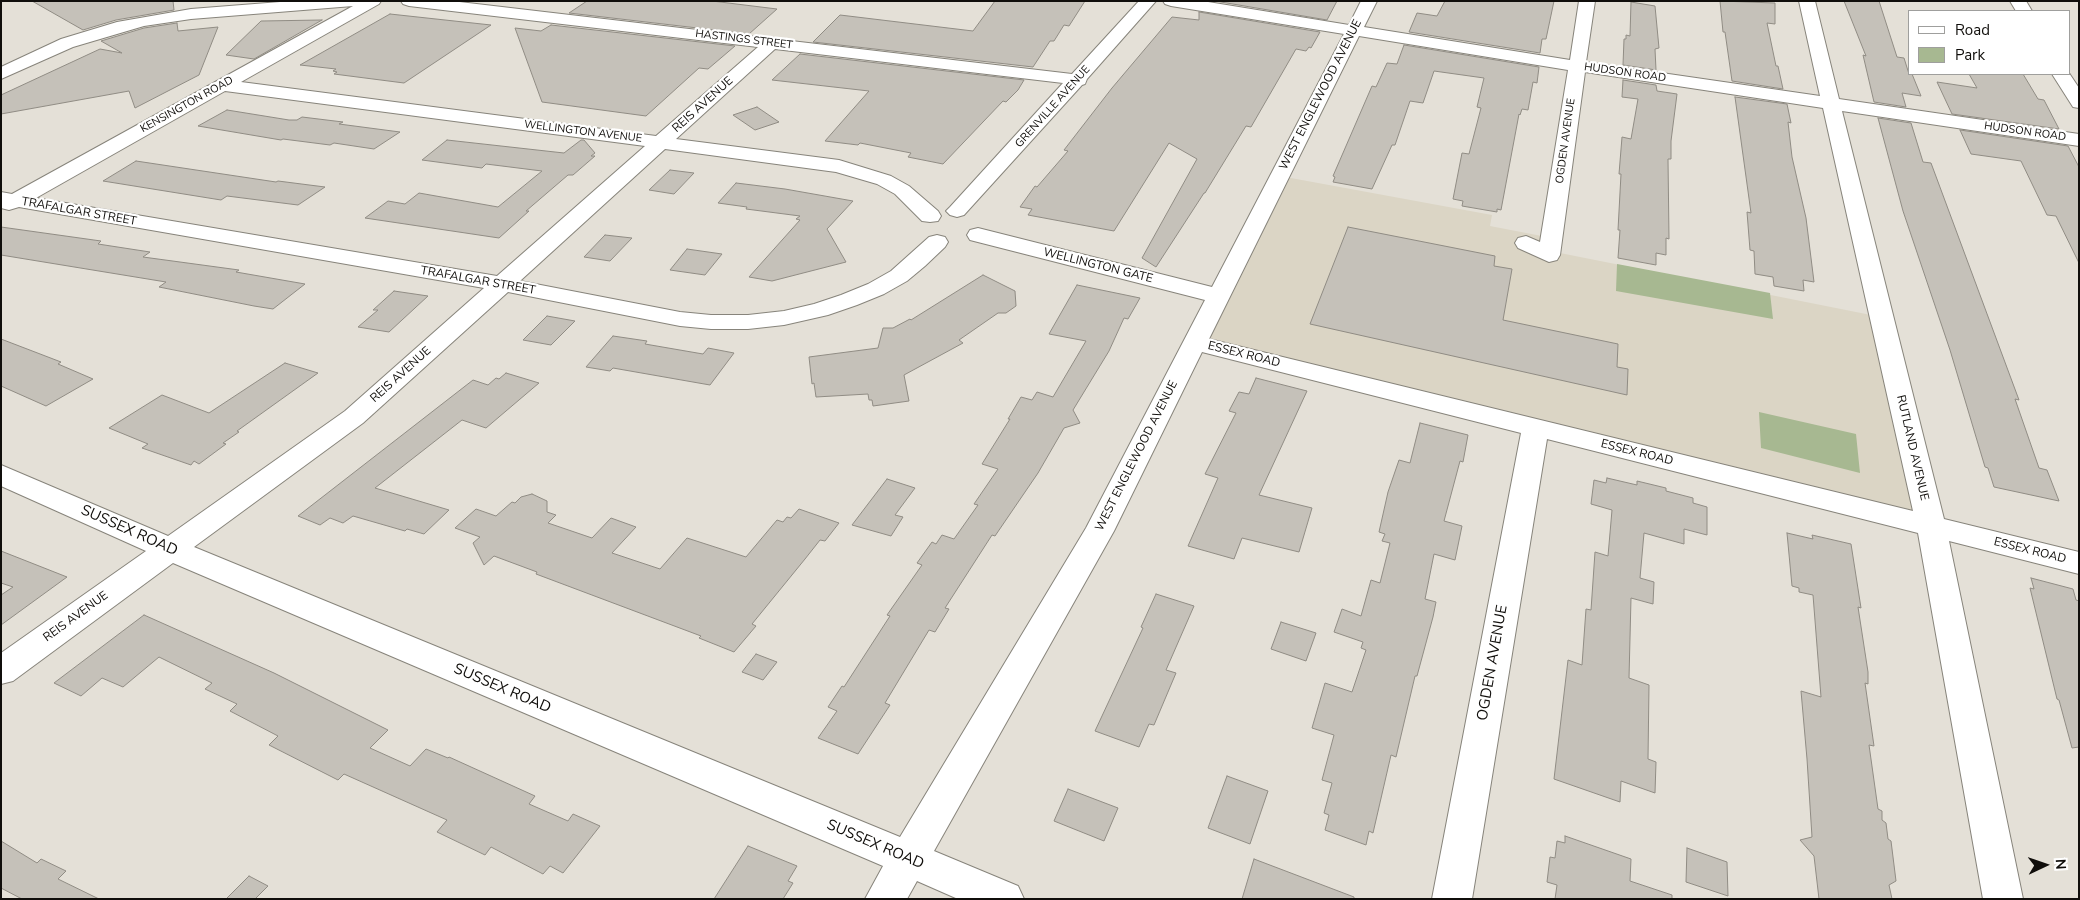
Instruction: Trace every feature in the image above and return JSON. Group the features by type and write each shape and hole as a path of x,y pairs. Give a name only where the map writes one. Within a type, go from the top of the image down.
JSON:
{"street":[{"path":"1,74 68,43 117,27 191,14 293,4 356,1"},
{"name":"KENSINGTON ROAD","path":"6,202 223,85 372,1"},
{"name":"HASTINGS STREET","path":"409,1 1079,80"},
{"name":"GRENVILLE AVENUE","path":"957,211 1079,80 1148,1"},
{"name":"HUDSON ROAD","path":"1171,1 1577,66 2079,140"},
{"name":"WEST ENGLEWOOD AVENUE","path":"885,899 907,858 1100,531 1369,1"},
{"name":"OGDEN AVENUE","path":"1526,242 1549,255 1587,1"},
{"name":"RUTLAND AVENUE","path":"1807,1 1931,526 2003,899"},
{"name":"REIS AVENUE","path":"1,671 354,417 771,44"},
{"path":"2062,75 2079,104"},
{"name":"WELLINGTON AVENUE","path":"223,85 839,166 884,180 902,190 930,216"},
{"name":"TRAFALGAR STREET","path":"6,202 502,284 680,319 711,322 748,322 784,318 820,310 849,300 876,289 899,276 937,242"},
{"path":"957,211 974,216 979,220 981,230 978,235 952,244 937,242 925,237 921,232 920,226 930,216 957,211"},
{"name":"WELLINGTON GATE","path":"978,235 1219,296"},
{"name":"ESSEX ROAD","path":"1195,343 2079,563"},
{"name":"OGDEN AVENUE","path":"1452,899 1535,428"},
{"name":"SUSSEX ROAD","path":"1,475 170,550 1004,899"}],"shaded area":[{"path":"1280,176 1492,215 1490,226 1552,238 1550,251 1881,317 1931,526 1195,343"}],"green space":[{"path":"1617,264 1770,293 1773,319 1616,291"},
{"path":"1759,412 1856,434 1860,473 1761,448"}],"building":[{"path":"32,1 173,1 174,10 116,20 83,30"},
{"path":"587,1 712,1 777,9 749,34 569,13"},
{"path":"995,1 1085,1 1069,26 1064,25 1054,41 1050,41 1033,67 813,42 840,15 973,31"},
{"path":"1215,1 1337,1 1327,20"},
{"path":"1445,1 1554,1 1546,39 1542,39 1540,53 1409,32 1417,13 1437,16"},
{"path":"1720,1 1775,3 1775,24 1767,23 1783,89 1732,81 1725,32 1723,32"},
{"path":"1844,1 1879,1 1897,57 1904,58 1908,75 1912,75 1921,96 1902,93 1906,107 1874,102 1863,55 1866,56"},
{"path":"1631,2 1655,6 1659,48 1655,49 1656,70 1623,65 1624,39 1626,39 1626,35 1630,36"},
{"path":"1199,12 1320,32 1311,48 1309,47 1306,51 1296,49 1251,127 1246,126 1156,267 1142,258 1197,159 1169,143 1114,231 1028,215 1032,209 1020,207 1035,186 1037,187 1068,151 1064,150 1112,88 1172,17 1199,20"},
{"path":"390,14 491,25 404,83 334,74 337,72 333,71 336,69 300,65"},
{"path":"322,20 254,59 226,55 261,21"},
{"path":"177,23 178,31 218,27 199,75 135,108 129,91 1,114 1,95 100,49 122,53 101,41 144,28"},
{"path":"551,25 735,46 708,69 699,68 646,116 542,102 515,28 541,31"},
{"path":"1404,45 1539,67 1537,83 1533,82 1528,110 1522,109 1519,114 1501,210 1497,209 1497,212 1462,206 1463,201 1453,199 1462,153 1469,154 1481,108 1477,107 1484,78 1434,71 1423,103 1410,101 1395,145 1392,145 1372,189 1333,182 1335,177 1333,176 1372,86 1376,87 1387,63 1397,64"},
{"path":"800,54 1024,80 1018,90 1006,102 1003,101 943,164 908,157 911,153 860,143 858,145 825,141 869,91 772,80"},
{"path":"1970,75 2024,75 2038,99 2044,100 2059,129 1952,114 1937,82 1977,88"},
{"path":"1623,80 1656,85 1657,91 1677,94 1671,141 1671,159 1668,159 1669,239 1666,238 1666,255 1656,253 1656,265 1618,258 1621,174 1619,174 1622,137 1631,139 1638,99 1622,97"},
{"path":"1735,97 1787,104 1791,123 1788,122 1792,157 1806,218 1814,282 1803,280 1804,291 1774,286 1773,277 1755,274 1754,251 1750,250 1747,212 1751,213"},
{"path":"757,107 779,122 755,130 733,115"},
{"path":"227,110 289,120 297,120 302,117 343,122 339,124 400,132 374,149 334,143 330,145 281,140 198,126"},
{"path":"1878,118 1911,123 1923,162 1931,163 2019,400 2015,399 2039,468 2047,470 2059,501 1994,487 1988,468 1985,467 1950,350 1903,211"},
{"path":"1960,130 2068,146 2079,167 2079,263 2056,216 2047,215 2021,161 1971,154"},
{"path":"447,140 564,153 581,140 584,140 595,153 591,156 595,156 573,175 568,175 526,211 529,211 499,238 365,218 388,201 405,204 419,193 498,207 542,171 486,164 482,168 422,160"},
{"path":"136,161 276,182 325,187 298,205 227,196 221,200 103,181"},
{"path":"670,170 694,173 674,194 649,190"},
{"path":"736,183 785,189 853,201 827,229 846,262 772,281 749,277 800,220 796,219 800,216 746,209 747,207 718,203"},
{"path":"1,227 101,241 98,244 150,252 143,257 239,270 236,272 305,284 273,309 254,306 159,287 166,282 1,255"},
{"path":"1348,227 1495,256 1494,266 1512,269 1503,320 1618,344 1617,367 1628,369 1627,395 1310,324"},
{"path":"605,235 632,238 610,261 584,257"},
{"path":"687,249 722,254 705,275 670,270"},
{"path":"983,275 1015,291 1016,306 1006,313 998,313 959,340 963,343 904,375 909,401 873,406 868,394 816,397 814,383 812,384 809,357 878,348 883,328 893,328 911,320"},
{"path":"1077,285 1140,298 1128,319 1124,318 1109,351 1073,410 1080,423 1064,428 1038,473 995,536 992,535 945,608 949,609 935,632 929,630 885,703 890,705 858,754 818,738 837,711 828,707 842,686 844,687 890,616 887,615 922,565 917,563 932,542 936,544 942,535 954,539 978,505 974,504 998,469 982,464 1010,419 1008,419 1021,397 1032,400 1037,392 1053,397 1086,341 1049,334"},
{"path":"394,291 428,296 389,332 358,327 378,310 373,310"},
{"path":"547,316 575,321 551,345 523,340"},
{"path":"613,336 647,341 645,344 703,354 708,348 734,353 710,385 613,368 610,371 586,367"},
{"path":"1,339 61,362 58,364 93,379 46,406 1,386"},
{"path":"285,363 318,373 237,431 239,432 223,443 226,444 199,464 194,461 191,465 142,448 148,444 109,428 162,395 209,413"},
{"path":"506,373 539,383 486,428 462,420 375,488 449,510 424,534 407,529 405,531 353,516 343,523 330,518 320,525 298,516 473,380 488,385"},
{"path":"1256,378 1307,391 1259,495 1312,508 1299,552 1242,538 1234,559 1188,546 1218,478 1205,474 1236,413 1229,411 1239,392 1249,394"},
{"path":"1420,423 1468,435 1463,462 1460,461 1444,521 1462,526 1455,560 1434,554 1425,599 1436,602 1433,617 1417,676 1415,676 1396,757 1391,755 1373,833 1369,831 1366,845 1325,830 1329,815 1324,813 1332,783 1322,780 1334,735 1312,728 1325,683 1352,692 1366,650 1361,648 1363,642 1334,632 1342,609 1361,616 1371,580 1380,583 1390,543 1382,541 1385,534 1379,532 1388,492 1399,460 1410,463"},
{"path":"1607,478 1637,485 1637,481 1666,488 1666,491 1693,498 1693,503 1707,507 1707,535 1684,529 1684,544 1644,533 1640,578 1654,582 1653,604 1631,598 1629,678 1649,685 1648,759 1656,762 1655,793 1621,781 1620,802 1554,779 1568,660 1582,665 1586,609 1591,610 1595,552 1608,556 1612,510 1591,504 1594,480 1606,483"},
{"path":"887,479 915,488 895,515 903,517 891,536 852,525"},
{"path":"532,494 547,501 547,512 556,515 548,523 592,538 611,518 636,527 612,553 660,569 687,538 746,557 777,520 783,522 787,517 791,518 799,509 839,523 825,541 820,540 752,624 756,626 734,652 699,638 701,636 536,574 537,572 494,556 484,565 473,543 480,537 455,528 476,509 496,516 512,502 515,503 521,497"},
{"path":"1787,533 1813,539 1812,535 1851,544 1868,672 1868,684 1865,683 1874,746 1869,745 1878,809 1882,811 1882,820 1886,823 1888,839 1891,841 1896,881 1889,885 1892,899 1819,899 1814,856 1800,840 1812,837 1801,691 1821,697 1813,595 1799,592 1799,588 1792,586"},
{"path":"1,551 67,577 1,625 1,595 13,587 1,583"},
{"path":"2031,578 2073,589 2076,600 2079,601 2079,747 2072,748 2059,700 2057,699 2030,588 2034,589"},
{"path":"1156,594 1194,606 1166,670 1176,673 1154,725 1149,724 1139,747 1095,731 1143,628 1141,627"},
{"path":"144,615 274,673 388,730 370,748 410,766 426,749 449,757 535,796 529,804 568,821 573,814 600,826 563,873 550,866 543,874 491,847 485,855 437,832 447,820 344,774 338,780 269,745 278,736 230,711 237,704 205,689 212,683 159,657 123,687 102,678 81,696 54,683"},
{"path":"1281,622 1316,633 1306,661 1271,649"},
{"path":"756,654 777,662 763,680 742,672"},
{"path":"1227,776 1268,791 1250,844 1208,828"},
{"path":"1068,789 1118,808 1104,841 1054,821"},
{"path":"1565,836 1631,859 1630,881 1672,895 1672,899 1555,899 1557,885 1547,882 1550,857 1555,858 1557,841 1565,843"},
{"path":"1,841 37,863 41,859 66,871 58,879 99,899 22,899 1,888"},
{"path":"748,846 797,866 788,881 793,883 783,899 714,899"},
{"path":"1687,848 1727,862 1728,896 1686,882"},
{"path":"1254,859 1354,897 1354,899 1242,899"},
{"path":"249,876 268,886 255,899 226,899"}]}
